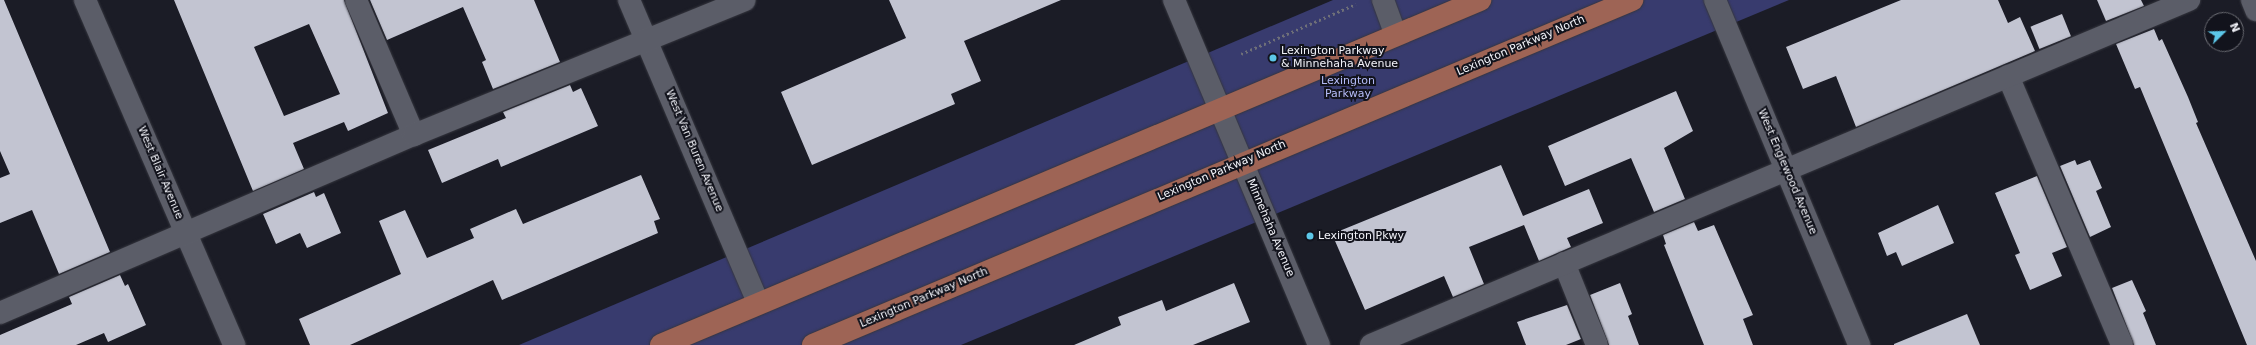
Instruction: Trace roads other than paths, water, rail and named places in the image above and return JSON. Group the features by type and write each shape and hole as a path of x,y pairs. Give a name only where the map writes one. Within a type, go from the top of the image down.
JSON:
{"main road":[{"path":"661,345 1480,0"},
{"name":"Lexington Parkway North","path":"813,345 1243,162 1632,0"}],"street":[{"name":"West Blair Avenue","path":"85,0 234,345"},
{"path":"356,0 414,135"},
{"name":"West Van Buren Avenue","path":"629,0 758,303"},
{"path":"0,313 414,135 647,41 744,0"},
{"name":"Minnehaha Avenue","path":"1174,0 1319,345"},
{"path":"1383,0 1396,35"},
{"name":"West Englewood Avenue","path":"1715,0 1859,345"},
{"path":"1371,345 2189,0"},
{"path":"2252,0 2256,10"},
{"path":"2008,76 2122,345"},
{"path":"1564,263 1597,345"}],"place":[{"name":"Lexington Parkway & Minnehaha Avenue","path":"1273,58"},
{"name":"Lexington Pkwy","path":"1310,236"}],"park label":[{"name":"Lexington Parkway","path":"1348,88"}]}
